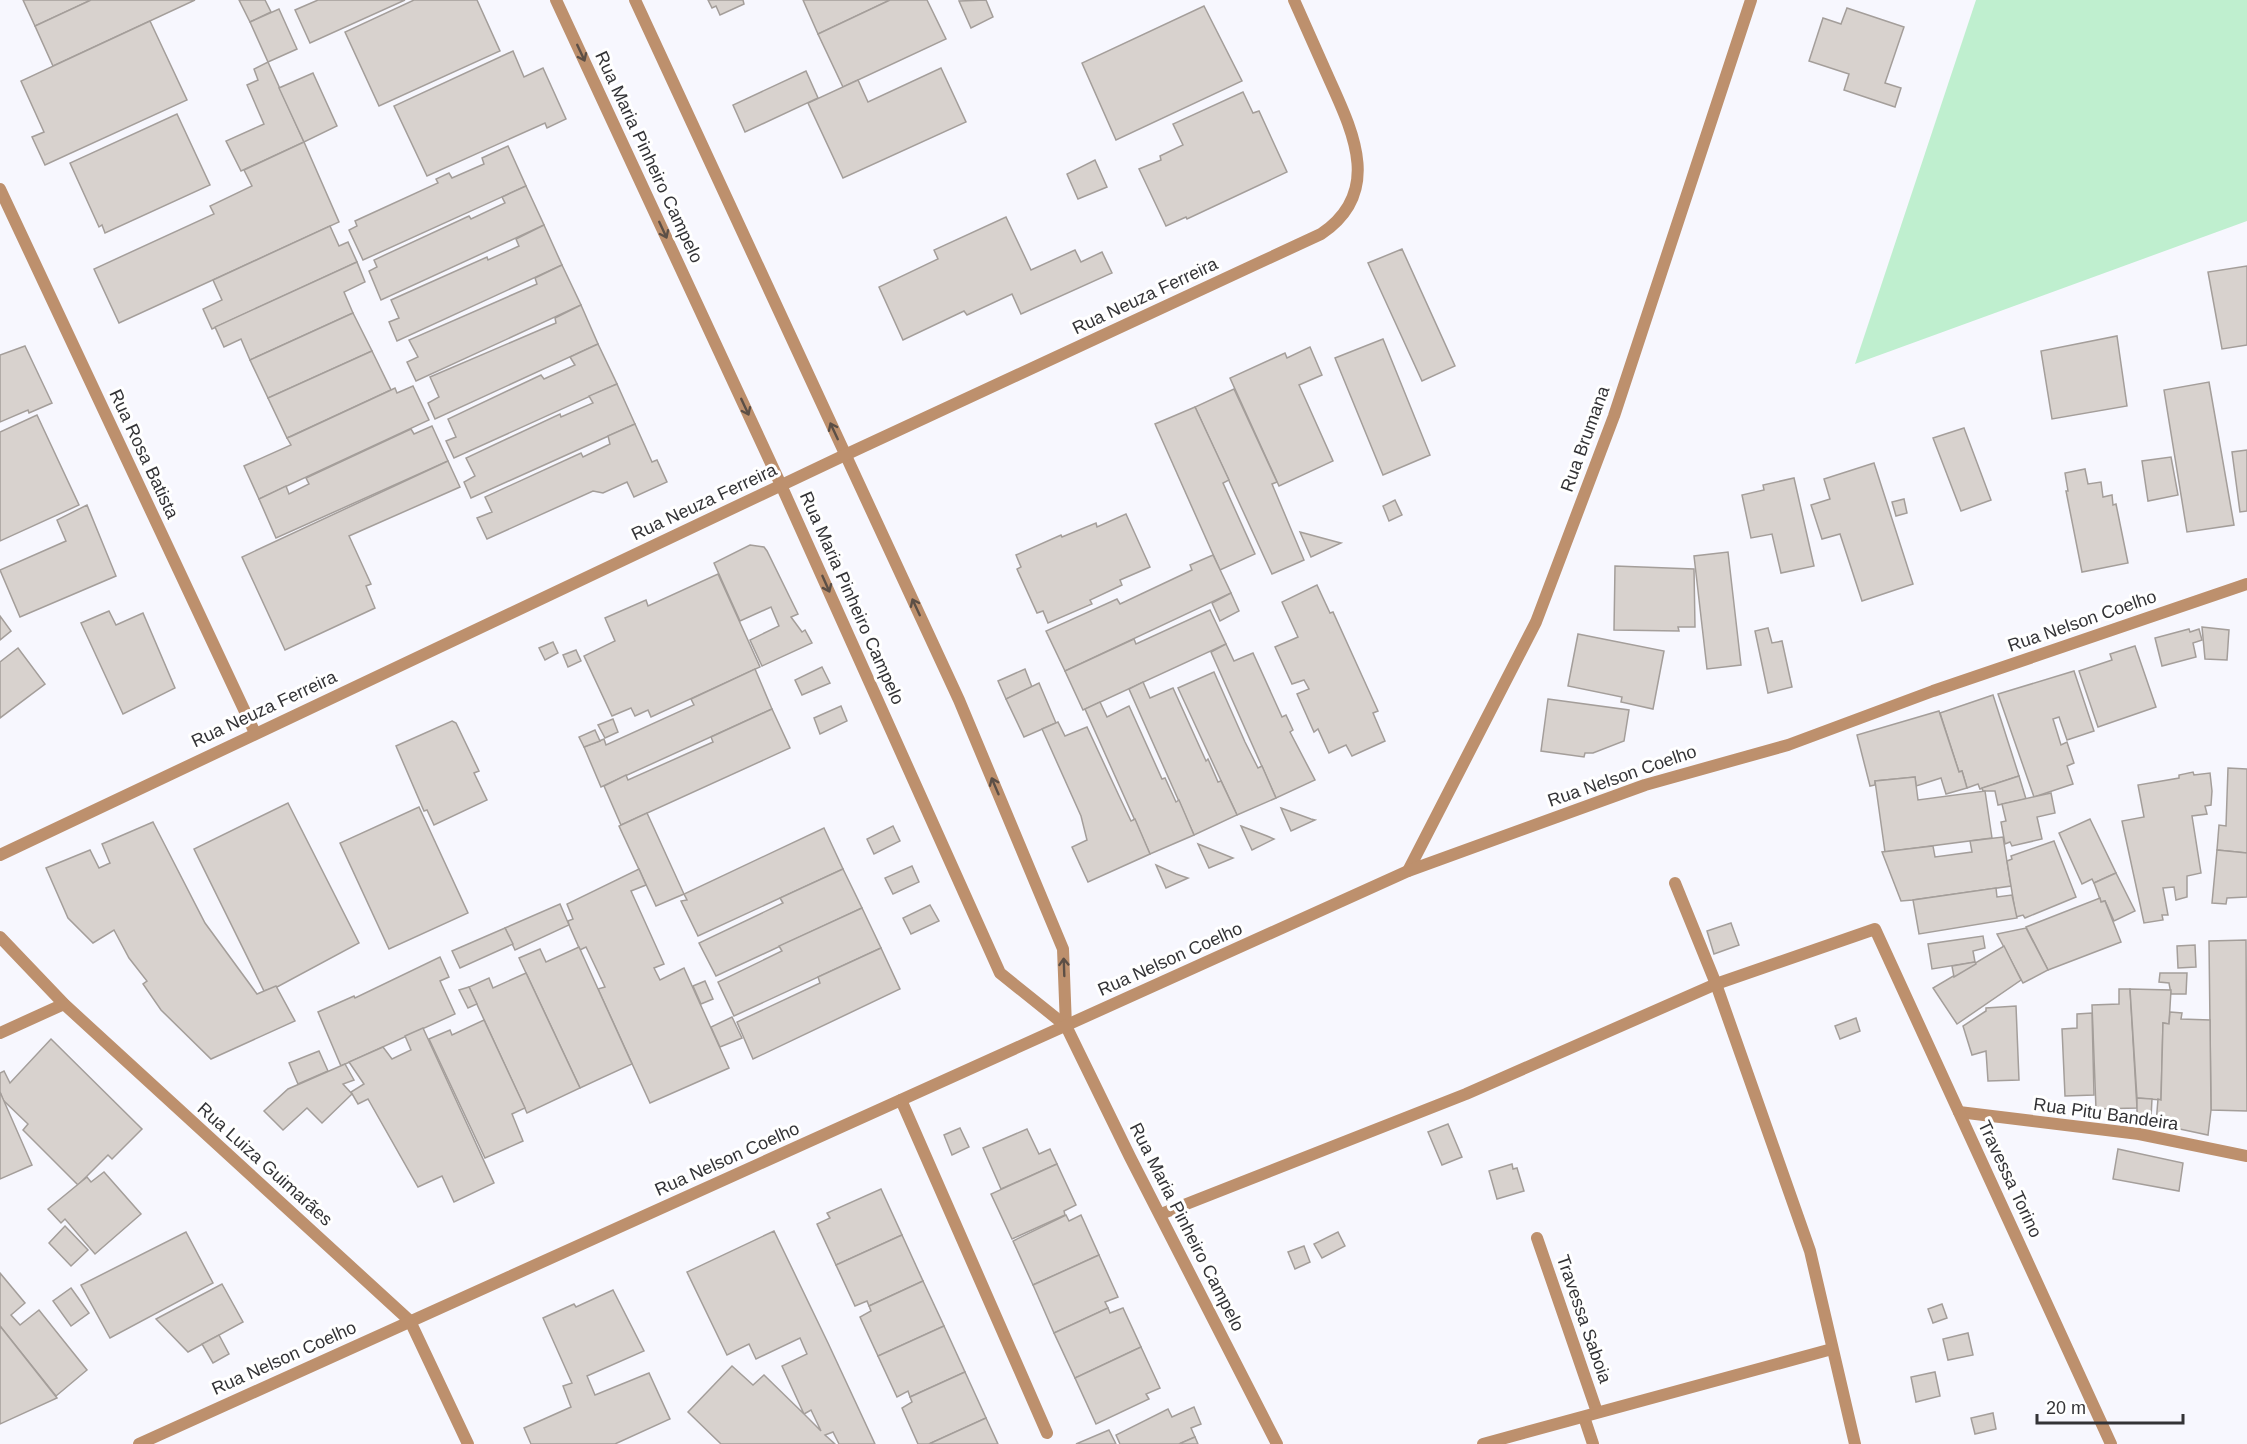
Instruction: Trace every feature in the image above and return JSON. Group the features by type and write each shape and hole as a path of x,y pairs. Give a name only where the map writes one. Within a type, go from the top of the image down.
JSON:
{"street":[{"name":"Rua Maria Pinheiro Campelo","path":"556,0 781,485 1000,973 1066,1026 1277,1444"},
{"name":"Rua Maria Pinheiro Campelo","path":"635,0 959,700 1063,949 1066,1026"},
{"name":"Rua Neuza Ferreira","path":"0,855 781,485 1321,234 1338,223 1350,202 1356,182 1358,157 1353,133 1294,0"},
{"name":"Rua Brumana","path":"1408,871 1536,622 1614,416 1751,0"},
{"name":"Rua Rosa Batista","path":"0,189 255,733"},
{"name":"Rua Nelson Coelho","path":"139,1444 1408,871 1645,785 1788,745 1933,691 2247,584"},
{"path":"1675,883 1716,984 1810,1251 1855,1444"},
{"name":"Travessa Torino","path":"1716,984 1875,929 2111,1444"},
{"name":"Rua Luiza Guimarães","path":"0,937 64,1004 410,1321 468,1444"},
{"path":"1161,1214 1456,1098 1716,984"},
{"path":"0,1033 64,1004"},
{"path":"901,1100 1047,1433"},
{"name":"Rua Pitu Bandeira","path":"1959,1112 2139,1134 2247,1156"},
{"name":"Travessa Saboia","path":"1537,1238 1597,1412"},
{"path":"1483,1444 1832,1349"},
{"path":"1584,1417 1593,1444"}],"green space":[{"path":"1976,0 2247,0 2247,221 1855,364"}],"building":[{"path":"23,0 91,0 35,26"},
{"path":"91,0 195,0 53,66 35,26"},
{"path":"239,0 265,0 271,12 250,22"},
{"path":"318,0 405,0 310,43 295,10"},
{"path":"414,0 477,0 500,51 379,106 345,32"},
{"path":"708,0 743,0 744,4 720,15 716,6 712,8"},
{"path":"803,0 890,0 818,34"},
{"path":"890,0 927,0 946,39 843,87 818,34"},
{"path":"986,0 993,17 971,28 959,1"},
{"path":"1204,6 1242,81 1116,140 1082,63"},
{"path":"1847,8 1904,27 1885,83 1901,88 1895,107 1844,90 1849,74 1809,61 1823,18 1841,24"},
{"path":"279,9 297,49 268,62 250,22"},
{"path":"150,21 187,100 45,165 32,137 44,132 21,81"},
{"path":"513,51 524,77 543,68 566,119 547,128 545,123 427,176 394,106"},
{"path":"268,62 304,142 241,171 226,141 264,124 247,85 258,80 254,69"},
{"path":"941,68 966,122 843,178 808,103 858,80 868,102"},
{"path":"806,71 818,98 745,132 733,105"},
{"path":"313,73 337,126 304,142 279,88"},
{"path":"1243,92 1253,113 1259,111 1287,172 1187,219 1186,217 1166,226 1139,169 1161,160 1160,156 1183,145 1173,124"},
{"path":"177,114 210,185 105,233 102,225 99,227 70,163"},
{"path":"304,142 339,222 119,323 94,269 214,214 210,206 252,186 244,170"},
{"path":"508,146 526,186 363,260 349,230 357,226 355,221 438,183 436,179 449,173 452,178 484,164 482,158"},
{"path":"1095,160 1107,187 1078,199 1067,174"},
{"path":"526,186 544,225 381,300 369,271 377,267 374,260 469,216 471,219 505,203 502,197"},
{"path":"1006,217 1031,270 1075,250 1081,262 1102,252 1112,273 1021,314 1012,294 967,315 964,311 903,340 879,287 938,259 934,250"},
{"path":"544,225 562,265 397,341 389,322 399,318 391,300 487,257 488,260 519,246 516,239"},
{"path":"330,226 339,246 348,242 357,262 212,329 203,309 222,300 213,280"},
{"path":"1402,249 1455,366 1422,381 1368,263"},
{"path":"357,262 365,282 344,292 353,313 250,360 241,339 224,347 215,327"},
{"path":"562,265 581,305 416,381 407,362 418,357 409,340 537,284 535,278"},
{"path":"2247,266 2247,345 2222,349 2208,272"},
{"path":"581,305 598,344 435,419 428,403 439,397 430,377 556,323 555,318"},
{"path":"353,313 372,351 268,398 250,360"},
{"path":"2117,336 2127,406 2052,419 2041,351"},
{"path":"1383,339 1430,455 1383,475 1335,358"},
{"path":"598,344 617,384 454,458 446,441 456,437 448,419 541,375 544,379 575,365 570,357"},
{"path":"25,346 52,403 0,422 0,355"},
{"path":"1310,347 1322,375 1299,385 1333,461 1279,486 1230,378 1285,353 1287,358"},
{"path":"372,351 391,390 287,438 268,398"},
{"path":"2209,382 2234,525 2187,532 2164,390"},
{"path":"617,384 635,424 471,498 464,482 475,476 466,458 560,414 561,417 593,403 589,396"},
{"path":"413,386 429,420 259,499 244,466 291,445 287,438 395,388 397,393"},
{"path":"1234,389 1277,482 1272,484 1304,560 1272,574 1195,407"},
{"path":"1195,407 1229,480 1223,483 1255,554 1220,570 1155,424"},
{"path":"37,415 79,505 0,541 0,432"},
{"path":"635,424 652,462 657,460 667,482 634,497 627,482 603,493 593,491 487,539 477,518 492,512 485,497 581,453 583,457 610,444 608,436"},
{"path":"432,426 448,461 276,538 259,499 286,486 289,494 309,484 306,478 411,429 414,434"},
{"path":"1964,428 1991,500 1961,511 1933,438"},
{"path":"2247,450 2247,511 2240,512 2232,452"},
{"path":"2171,457 2178,495 2148,501 2142,461"},
{"path":"448,461 460,487 349,536 371,584 366,586 375,608 285,650 242,557"},
{"path":"1874,463 1913,584 1862,601 1840,534 1822,539 1811,505 1830,499 1824,479"},
{"path":"2085,469 2088,484 2101,482 2103,497 2112,495 2113,505 2116,504 2128,563 2082,572 2066,491 2068,491 2065,473"},
{"path":"1794,478 1814,566 1781,573 1772,534 1751,538 1742,495 1764,490 1763,485"},
{"path":"1904,499 1907,513 1896,516 1892,502"},
{"path":"1395,500 1402,515 1389,521 1383,506"},
{"path":"87,505 116,576 20,617 0,570 66,541 57,520"},
{"path":"1126,514 1150,567 1120,580 1122,585 1090,600 1092,604 1048,623 1043,611 1037,613 1017,569 1021,567 1016,555 1061,535 1062,537 1096,523 1097,527"},
{"path":"1300,532 1337,542 1341,543 1311,557"},
{"path":"750,545 764,547 767,551 798,614 791,617 802,632 805,630 812,643 762,666 750,640 779,626 771,607 740,621 714,563"},
{"path":"1728,552 1741,665 1707,669 1694,556"},
{"path":"1213,555 1231,593 1065,671 1046,631 1117,599 1120,604 1192,570 1190,565"},
{"path":"1615,566 1694,569 1695,627 1678,627 1679,631 1614,630"},
{"path":"718,574 760,667 651,717 648,710 635,716 631,708 612,716 584,656 615,641 605,618 646,600 648,606"},
{"path":"1317,585 1330,613 1333,612 1378,711 1373,713 1385,741 1352,756 1346,745 1329,753 1318,729 1314,732 1297,694 1309,689 1304,680 1292,684 1275,647 1298,637 1282,602"},
{"path":"1231,593 1239,611 1220,621 1212,603"},
{"path":"1210,610 1226,644 1083,710 1065,671 1134,639 1136,644"},
{"path":"109,611 116,625 143,613 175,688 123,714 81,623"},
{"path":"0,616 11,631 0,640"},
{"path":"2202,627 2229,630 2227,660 2205,659"},
{"path":"1768,628 1772,643 1782,641 1792,687 1768,693 1755,631"},
{"path":"2189,629 2190,632 2199,629 2202,640 2193,643 2196,657 2162,666 2155,638"},
{"path":"1578,634 1664,651 1653,709 1621,702 1622,697 1568,686"},
{"path":"553,642 558,653 545,660 539,648"},
{"path":"1226,644 1234,661 1253,653 1282,717 1286,715 1293,730 1290,732 1315,780 1276,798 1211,652"},
{"path":"2135,646 2156,707 2098,727 2079,671 2112,660 2110,654"},
{"path":"18,648 45,684 0,718 0,662"},
{"path":"576,650 581,661 568,667 563,655"},
{"path":"822,667 830,683 802,695 795,680"},
{"path":"755,669 772,709 601,787 584,747 604,739 606,745 694,705 691,699"},
{"path":"1025,669 1032,687 1006,699 998,681"},
{"path":"2074,671 2094,731 2067,740 2059,717 2053,719 2061,745 2067,742 2074,763 2067,766 2073,784 2034,797 1998,694"},
{"path":"1214,672 1245,742 1258,768 1262,766 1276,798 1237,815 1178,688"},
{"path":"1143,682 1150,698 1173,688 1206,761 1208,759 1218,782 1221,781 1237,815 1194,835 1129,689"},
{"path":"1039,683 1056,723 1024,737 1006,699"},
{"path":"1993,695 2019,776 1980,789 1978,784 1967,788 1962,771 1959,772 1940,713"},
{"path":"1548,699 1629,710 1624,741 1593,753 1585,753 1584,757 1541,751"},
{"path":"1100,702 1107,717 1129,706 1162,779 1165,778 1176,802 1179,800 1194,835 1150,854 1085,709"},
{"path":"841,706 847,721 820,734 814,718"},
{"path":"772,709 790,748 621,825 604,786 626,775 628,780 713,742 711,737"},
{"path":"1939,711 1959,772 1962,771 1967,788 1946,794 1941,778 1916,786 1915,777 1875,781 1875,785 1870,786 1857,735"},
{"path":"613,719 618,732 605,738 598,725"},
{"path":"452,721 456,723 479,771 474,773 487,800 434,825 427,810 424,811 396,746"},
{"path":"1058,722 1065,736 1087,727 1131,821 1135,819 1150,854 1088,882 1072,847 1087,840 1081,816 1042,729"},
{"path":"595,730 600,741 584,747 579,737"},
{"path":"2228,768 2247,769 2247,853 2217,850 2219,825 2226,826"},
{"path":"2193,772 2194,775 2210,773 2212,791 2211,805 2205,806 2207,814 2192,816 2201,873 2187,876 2187,897 2176,900 2174,887 2163,888 2168,915 2162,915 2163,920 2144,923 2122,821 2144,817 2138,785 2179,778 2179,775"},
{"path":"2019,776 2026,799 1998,805 1995,791 1983,791 1982,788"},
{"path":"1915,777 1918,800 1985,791 1992,838 1885,852 1875,781"},
{"path":"2051,793 2055,813 2037,817 2042,839 2012,846 2010,842 2005,844 2001,822 2006,821 2002,804"},
{"path":"288,803 359,943 277,987 264,991 194,849"},
{"path":"419,807 468,913 389,949 340,843"},
{"path":"1281,808 1311,819 1315,820 1291,831"},
{"path":"647,813 684,894 656,906 619,826"},
{"path":"2090,819 2116,873 2094,883 2092,879 2082,884 2059,833"},
{"path":"153,822 205,923 257,994 276,986 295,1021 211,1059 161,1010 143,984 147,981 129,958 114,930 93,943 68,918 46,868 90,850 99,868 110,863 102,844"},
{"path":"893,826 900,841 874,854 867,839"},
{"path":"1241,826 1267,836 1274,839 1252,850"},
{"path":"824,828 843,869 698,936 681,901 687,900 684,894"},
{"path":"2003,837 2011,886 1913,900 1901,901 1882,852 1933,846 1935,857 1972,852 1970,841"},
{"path":"2054,841 2076,897 2025,918 2023,915 2016,917 2007,861 2012,859 2011,856"},
{"path":"1198,844 1233,858 1209,868"},
{"path":"2217,850 2247,853 2247,897 2227,898 2226,904 2212,903"},
{"path":"1156,865 1176,874 1188,878 1166,888"},
{"path":"912,866 919,882 893,894 885,878"},
{"path":"639,869 646,885 631,891 664,964 654,968 660,980 684,968 729,1068 650,1103 598,989 605,987 586,947 580,950 569,925 568,921 573,919 567,904"},
{"path":"843,869 862,908 716,976 699,943 783,903 780,898"},
{"path":"2116,873 2135,911 2114,921 2105,901 2101,902 2094,883"},
{"path":"1996,888 1997,897 2012,895 2017,918 1919,934 1913,900"},
{"path":"2100,898 2101,902 2105,901 2121,942 2048,970 2026,927"},
{"path":"560,904 569,925 515,950 505,928"},
{"path":"930,905 939,921 911,934 903,918"},
{"path":"862,908 881,948 734,1016 718,982 782,951 779,946"},
{"path":"1731,923 1739,945 1714,954 1707,931"},
{"path":"505,928 513,944 460,968 452,951"},
{"path":"2026,928 2048,970 2023,983 1997,934"},
{"path":"1983,936 1985,948 1973,951 1975,962 1932,969 1928,944"},
{"path":"2246,940 2247,1111 2211,1110 2209,941"},
{"path":"2195,945 2196,967 2178,968 2177,946"},
{"path":"2004,946 2021,980 1957,1024 1933,988"},
{"path":"579,947 632,1064 580,1088 519,958 540,949 546,962"},
{"path":"881,948 900,989 753,1059 737,1022 820,983 818,977"},
{"path":"440,957 449,977 440,981 455,1014 341,1066 318,1012 354,996 355,998"},
{"path":"1975,962 1976,964 1954,977 1952,966"},
{"path":"526,973 580,1088 527,1113 469,987 489,978 493,988"},
{"path":"2160,973 2187,973 2186,994 2171,994 2169,983 2159,982"},
{"path":"705,981 713,999 701,1004 693,986"},
{"path":"469,987 477,1004 468,1008 459,990"},
{"path":"2119,989 2130,989 2137,1108 2096,1109 2092,1005 2119,1004"},
{"path":"2130,989 2171,990 2169,1024 2163,1023 2161,1100 2137,1098"},
{"path":"2016,1006 2019,1080 1988,1081 1986,1051 1972,1055 1963,1026 1986,1011 1986,1008"},
{"path":"2170,1012 2182,1013 2181,1019 2210,1020 2211,1110 2208,1135 2156,1124 2158,1099 2161,1100 2163,1023 2169,1024"},
{"path":"2092,1013 2094,1095 2065,1096 2062,1029 2077,1028 2077,1014"},
{"path":"732,1017 742,1038 720,1047 711,1027"},
{"path":"1856,1018 1860,1031 1840,1039 1835,1026"},
{"path":"484,1020 525,1108 512,1114 523,1141 485,1158 429,1039 450,1030 452,1035"},
{"path":"423,1028 494,1183 454,1202 442,1176 418,1187 368,1099 358,1104 351,1092 364,1084 349,1062 383,1047 392,1059 411,1050 405,1036"},
{"path":"51,1039 142,1129 112,1159 108,1155 78,1185 23,1130 28,1124 3,1100 0,1092 0,1073 4,1071 10,1083"},
{"path":"319,1051 328,1071 298,1084 289,1063"},
{"path":"345,1064 354,1080 343,1084 352,1094 322,1123 307,1108 283,1130 264,1111 288,1089"},
{"path":"0,1092 32,1165 0,1179"},
{"path":"2137,1098 2152,1099 2151,1118 2137,1118"},
{"path":"1448,1124 1462,1157 1442,1165 1428,1132"},
{"path":"960,1128 969,1147 952,1155 944,1135"},
{"path":"1027,1129 1039,1154 1050,1149 1057,1164 1001,1189 983,1148"},
{"path":"2118,1149 2183,1163 2179,1191 2113,1179"},
{"path":"1057,1164 1076,1205 1064,1211 1065,1215 1012,1239 991,1194"},
{"path":"1512,1164 1513,1169 1517,1168 1524,1191 1497,1199 1489,1171"},
{"path":"104,1172 141,1214 95,1254 65,1219 61,1223 48,1209 87,1177 91,1182"},
{"path":"881,1189 902,1235 836,1265 817,1224 830,1218 827,1213"},
{"path":"1066,1215 1069,1221 1081,1215 1099,1255 1033,1285 1013,1241"},
{"path":"65,1226 88,1250 71,1266 49,1243"},
{"path":"774,1231 875,1444 839,1444 833,1432 825,1435 835,1444 721,1444 688,1412 732,1366 753,1385 764,1375 804,1414 782,1366 807,1354 800,1338 756,1359 749,1344 727,1355 687,1272","holes":["811,1410 821,1431 804,1414"]},
{"path":"186,1232 213,1283 110,1338 81,1285"},
{"path":"1338,1232 1345,1246 1322,1258 1314,1244"},
{"path":"902,1235 923,1281 869,1306 867,1301 855,1306 836,1265"},
{"path":"1304,1246 1310,1262 1295,1269 1288,1252"},
{"path":"1099,1255 1118,1297 1105,1302 1108,1308 1054,1333 1033,1285"},
{"path":"0,1273 25,1303 11,1315 20,1325 39,1310 87,1370 56,1396 0,1326"},
{"path":"923,1281 944,1326 878,1356 860,1317 871,1311 869,1306"},
{"path":"222,1284 243,1322 188,1352 156,1319"},
{"path":"71,1288 89,1313 71,1326 53,1301"},
{"path":"613,1290 644,1351 587,1376 595,1395 649,1373 670,1419 615,1444 531,1444 524,1428 571,1407 563,1386 572,1383 543,1318 574,1304 576,1307"},
{"path":"1942,1304 1947,1318 1933,1323 1928,1309"},
{"path":"1108,1308 1110,1313 1123,1308 1141,1347 1075,1378 1054,1333"},
{"path":"0,1326 57,1398 0,1424"},
{"path":"944,1326 965,1372 910,1397 908,1391 897,1397 878,1356"},
{"path":"1968,1333 1973,1355 1948,1360 1943,1339"},
{"path":"219,1335 229,1354 213,1363 202,1344"},
{"path":"1141,1347 1160,1388 1146,1394 1149,1399 1096,1424 1075,1378"},
{"path":"965,1372 986,1418 929,1444 918,1444 902,1408 912,1402 910,1397"},
{"path":"1935,1372 1940,1396 1916,1402 1911,1377"},
{"path":"1194,1407 1201,1424 1191,1428 1195,1437 1179,1444 1120,1444 1116,1435 1168,1409 1172,1417"},
{"path":"1993,1413 1996,1429 1975,1434 1971,1418"},
{"path":"986,1418 998,1444 929,1444"},
{"path":"1109,1430 1116,1444 1076,1444"},
{"path":"1195,1437 1198,1444 1179,1444"}]}
